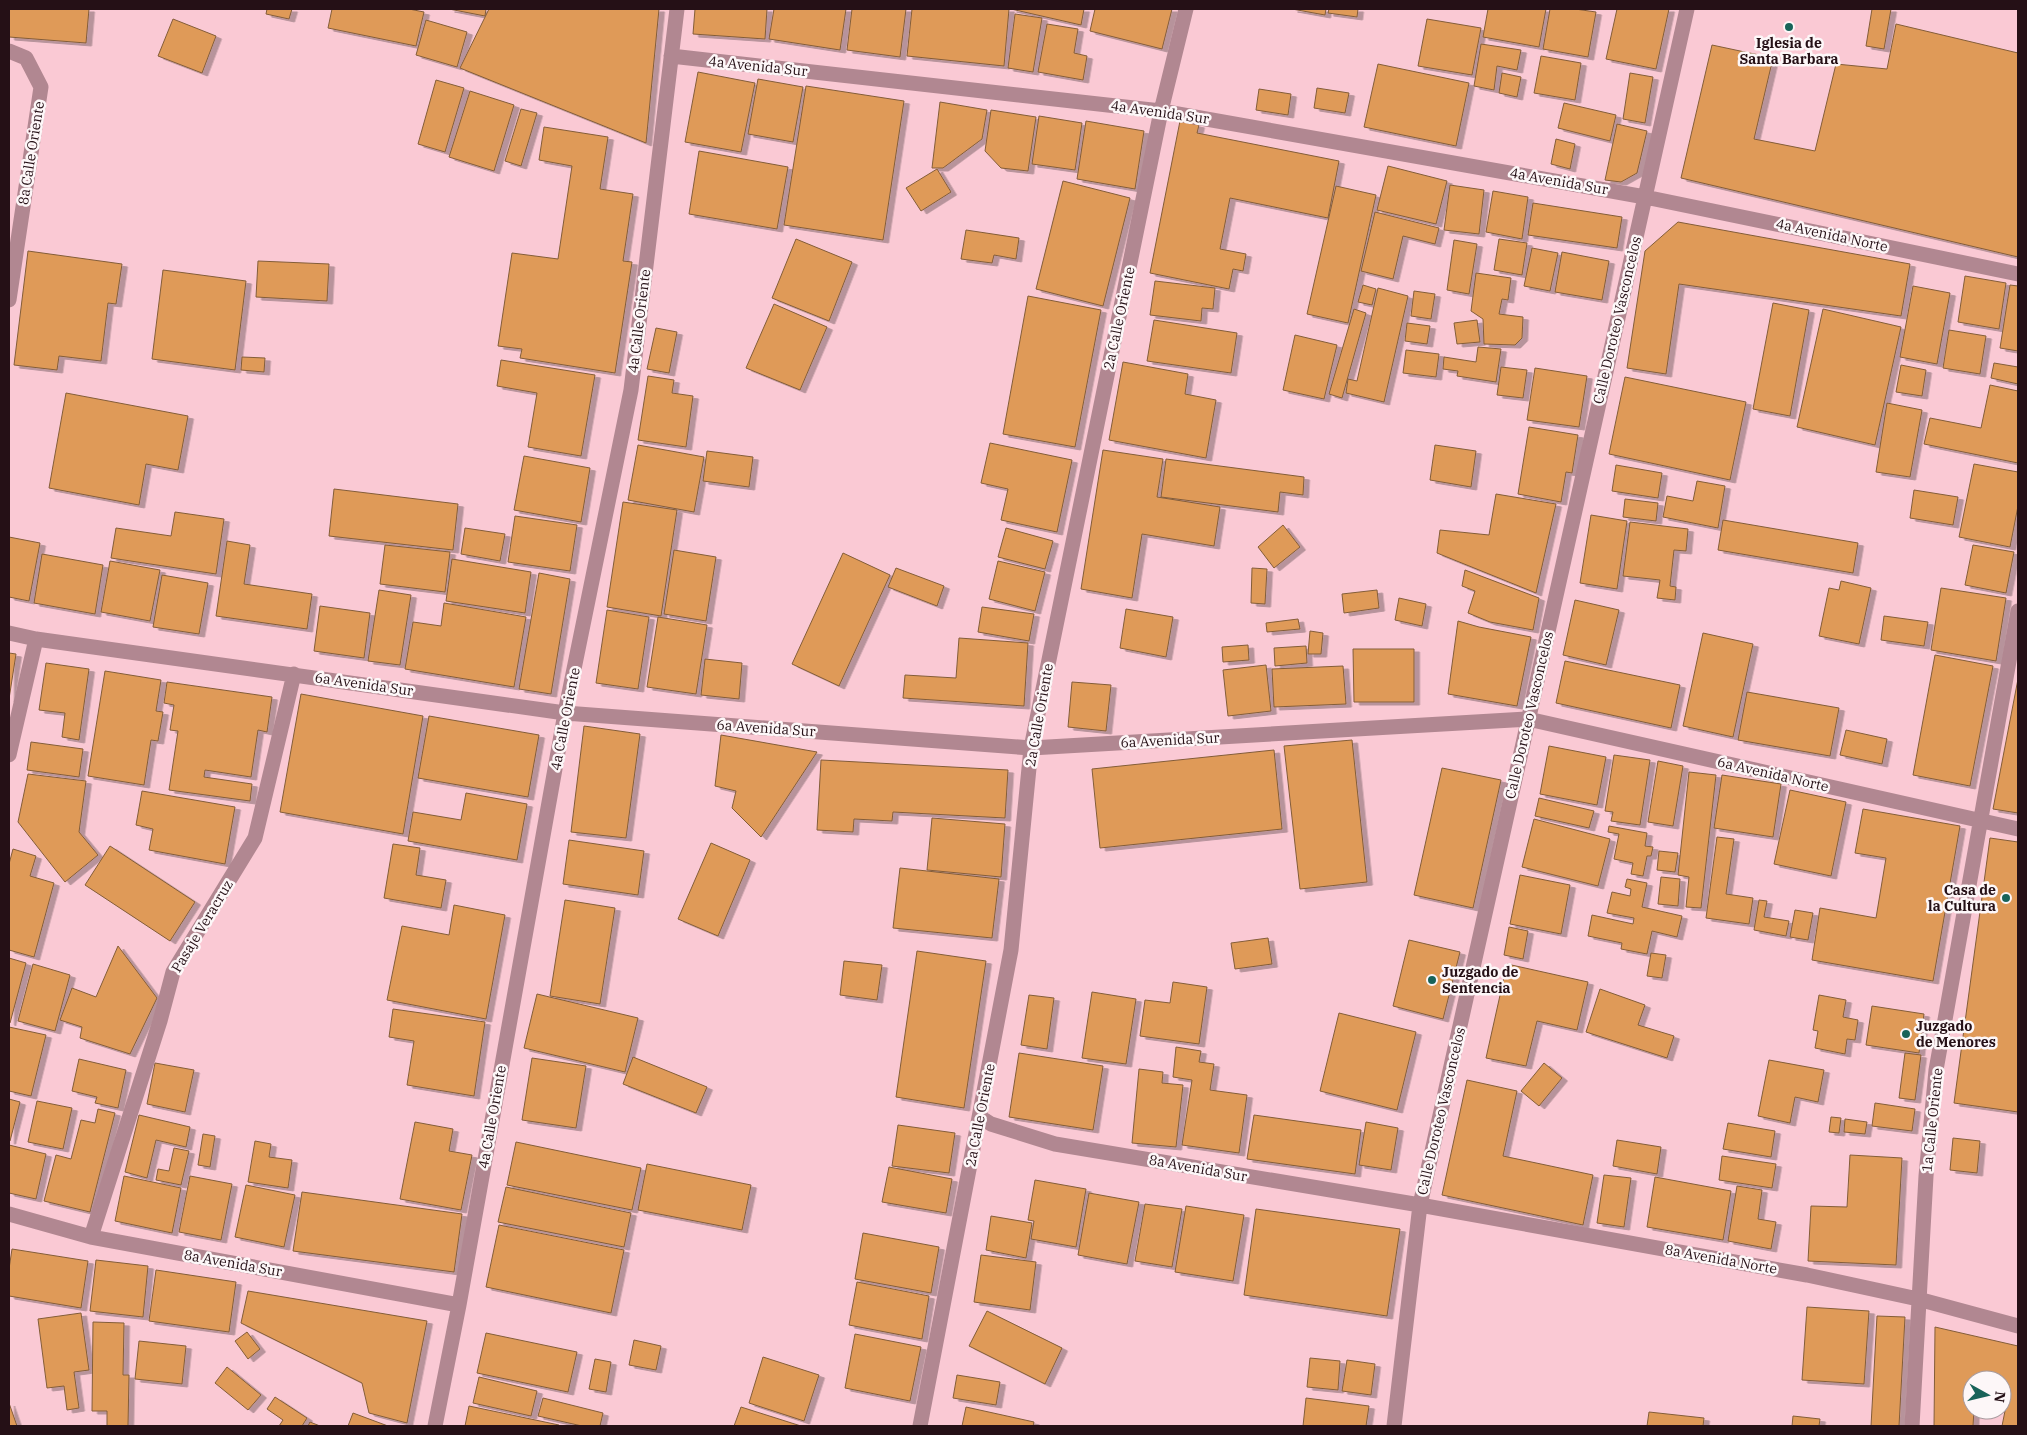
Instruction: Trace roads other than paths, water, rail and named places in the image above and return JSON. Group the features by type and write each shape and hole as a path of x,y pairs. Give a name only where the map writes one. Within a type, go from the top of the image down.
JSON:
{"street":[{"name":"4a Calle Oriente","path":"436,1426 460,1305 565,713 631,390 677,9"},
{"name":"2a Calle Oriente","path":"920,1426 1011,950 1032,748 1161,111 1186,9"},
{"name":"Calle Doroteo Vasconcelos","path":"1394,1426 1420,1205 1687,9"},
{"name":"8a Calle Oriente","path":"9,51 26,58 41,87 9,300"},
{"name":"4a Avenida Sur","path":"671,56 1161,111 1645,197"},
{"name":"4a Avenida Norte","path":"1645,197 2018,274"},
{"name":"1a Calle Oriente","path":"1912,1426 1918,1299 1936,1070 2018,611"},
{"name":"6a Avenida Sur","path":"9,633 36,639 565,713 1032,748 1528,719"},
{"path":"9,755 36,639"},
{"name":"Pasaje Veracruz","path":"91,1237 160,1021 172,972 255,838 294,674"},
{"name":"6a Avenida Norte","path":"1528,719 1979,822 2018,829"},
{"name":"8a Avenida Sur","path":"980,1117 991,1124 1055,1144 1420,1205"},
{"name":"8a Avenida Norte","path":"1420,1205 1807,1275 1918,1299 2018,1326"},
{"name":"8a Avenida Sur","path":"9,1214 91,1237 460,1305"}],"place":[{"name":"Iglesia de Santa Barbara","path":"1789,27"},
{"name":"Casa de la Cultura","path":"2006,898"},
{"name":"Juzgado de Sentencia","path":"1432,980"},
{"name":"Juzgado de Menores","path":"1906,1034"}]}
